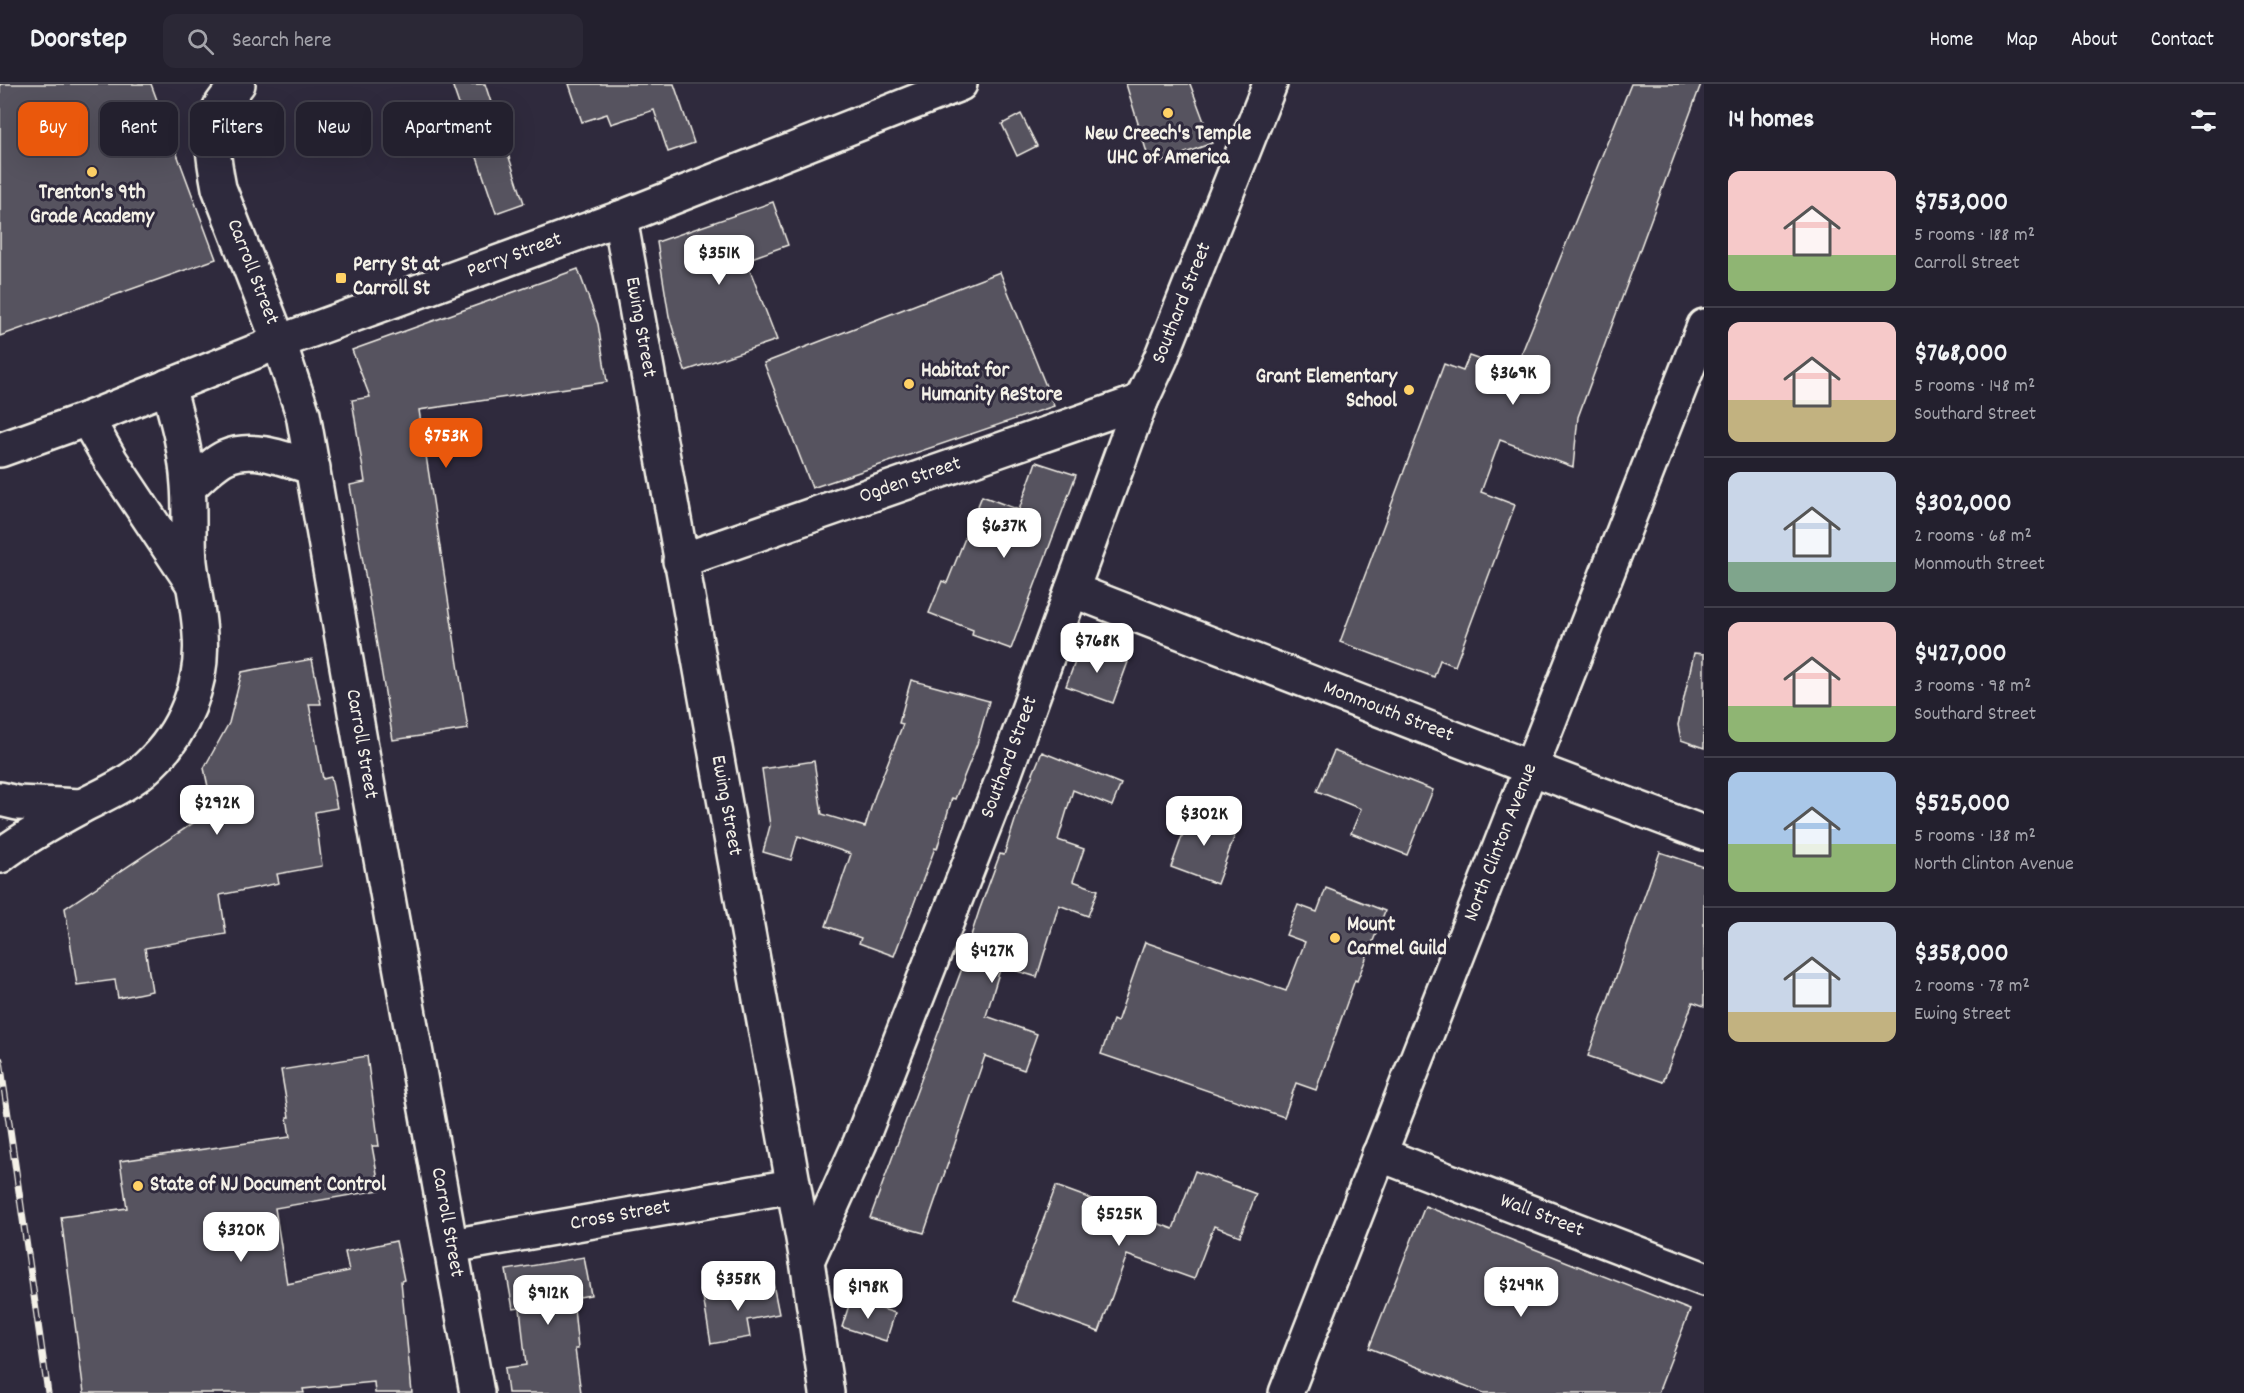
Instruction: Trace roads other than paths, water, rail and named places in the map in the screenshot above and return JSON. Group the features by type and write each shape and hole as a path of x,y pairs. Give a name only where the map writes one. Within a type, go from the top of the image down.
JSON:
{"main road":[{"name":"Perry Street","path":"0,450 87,419 279,342 620,218 960,84"},
{"name":"Southard Street","path":"807,1261 864,1132 999,788 1141,401 1161,358 1270,84"},
{"name":"Carroll Street","path":"229,96 213,132 214,164 219,188 279,342 303,414 477,1393"},
{"name":"Ewing Street","path":"620,218 807,1261 828,1393"},
{"name":"North Clinton Avenue","path":"1286,1393 1704,327"},
{"path":"0,856 14,845 134,779 169,744 183,721 195,690 200,663 200,636 190,563 189,487 184,443 168,386"},
{"name":"Ogden Street","path":"681,561 1141,401"},
{"path":"87,419 111,461 194,588"},
{"path":"189,487 224,458 239,453 252,452 283,458 313,468"},
{"name":"Monmouth Street","path":"1072,590 1531,768 1704,832"},
{"path":"0,799 18,803 81,807"},
{"name":"Wall Street","path":"1379,1154 1704,1280"},
{"name":"Cross Street","path":"451,1246 792,1186"}],"railway":[{"path":"0,1060 48,1393"}],"place":[{"name":"New Creech's Temple UHC of America","path":"1168,113"},
{"name":"Trenton's 9th Grade Academy","path":"92,172"},
{"name":"Perry St at Carroll St","path":"341,278"},
{"name":"Habitat for Humanity ReStore","path":"909,384"},
{"name":"Grant Elementary School","path":"1409,390"},
{"name":"Mount Carmel Guild","path":"1335,938"},
{"name":"State of NJ Document Control","path":"138,1186"}]}
